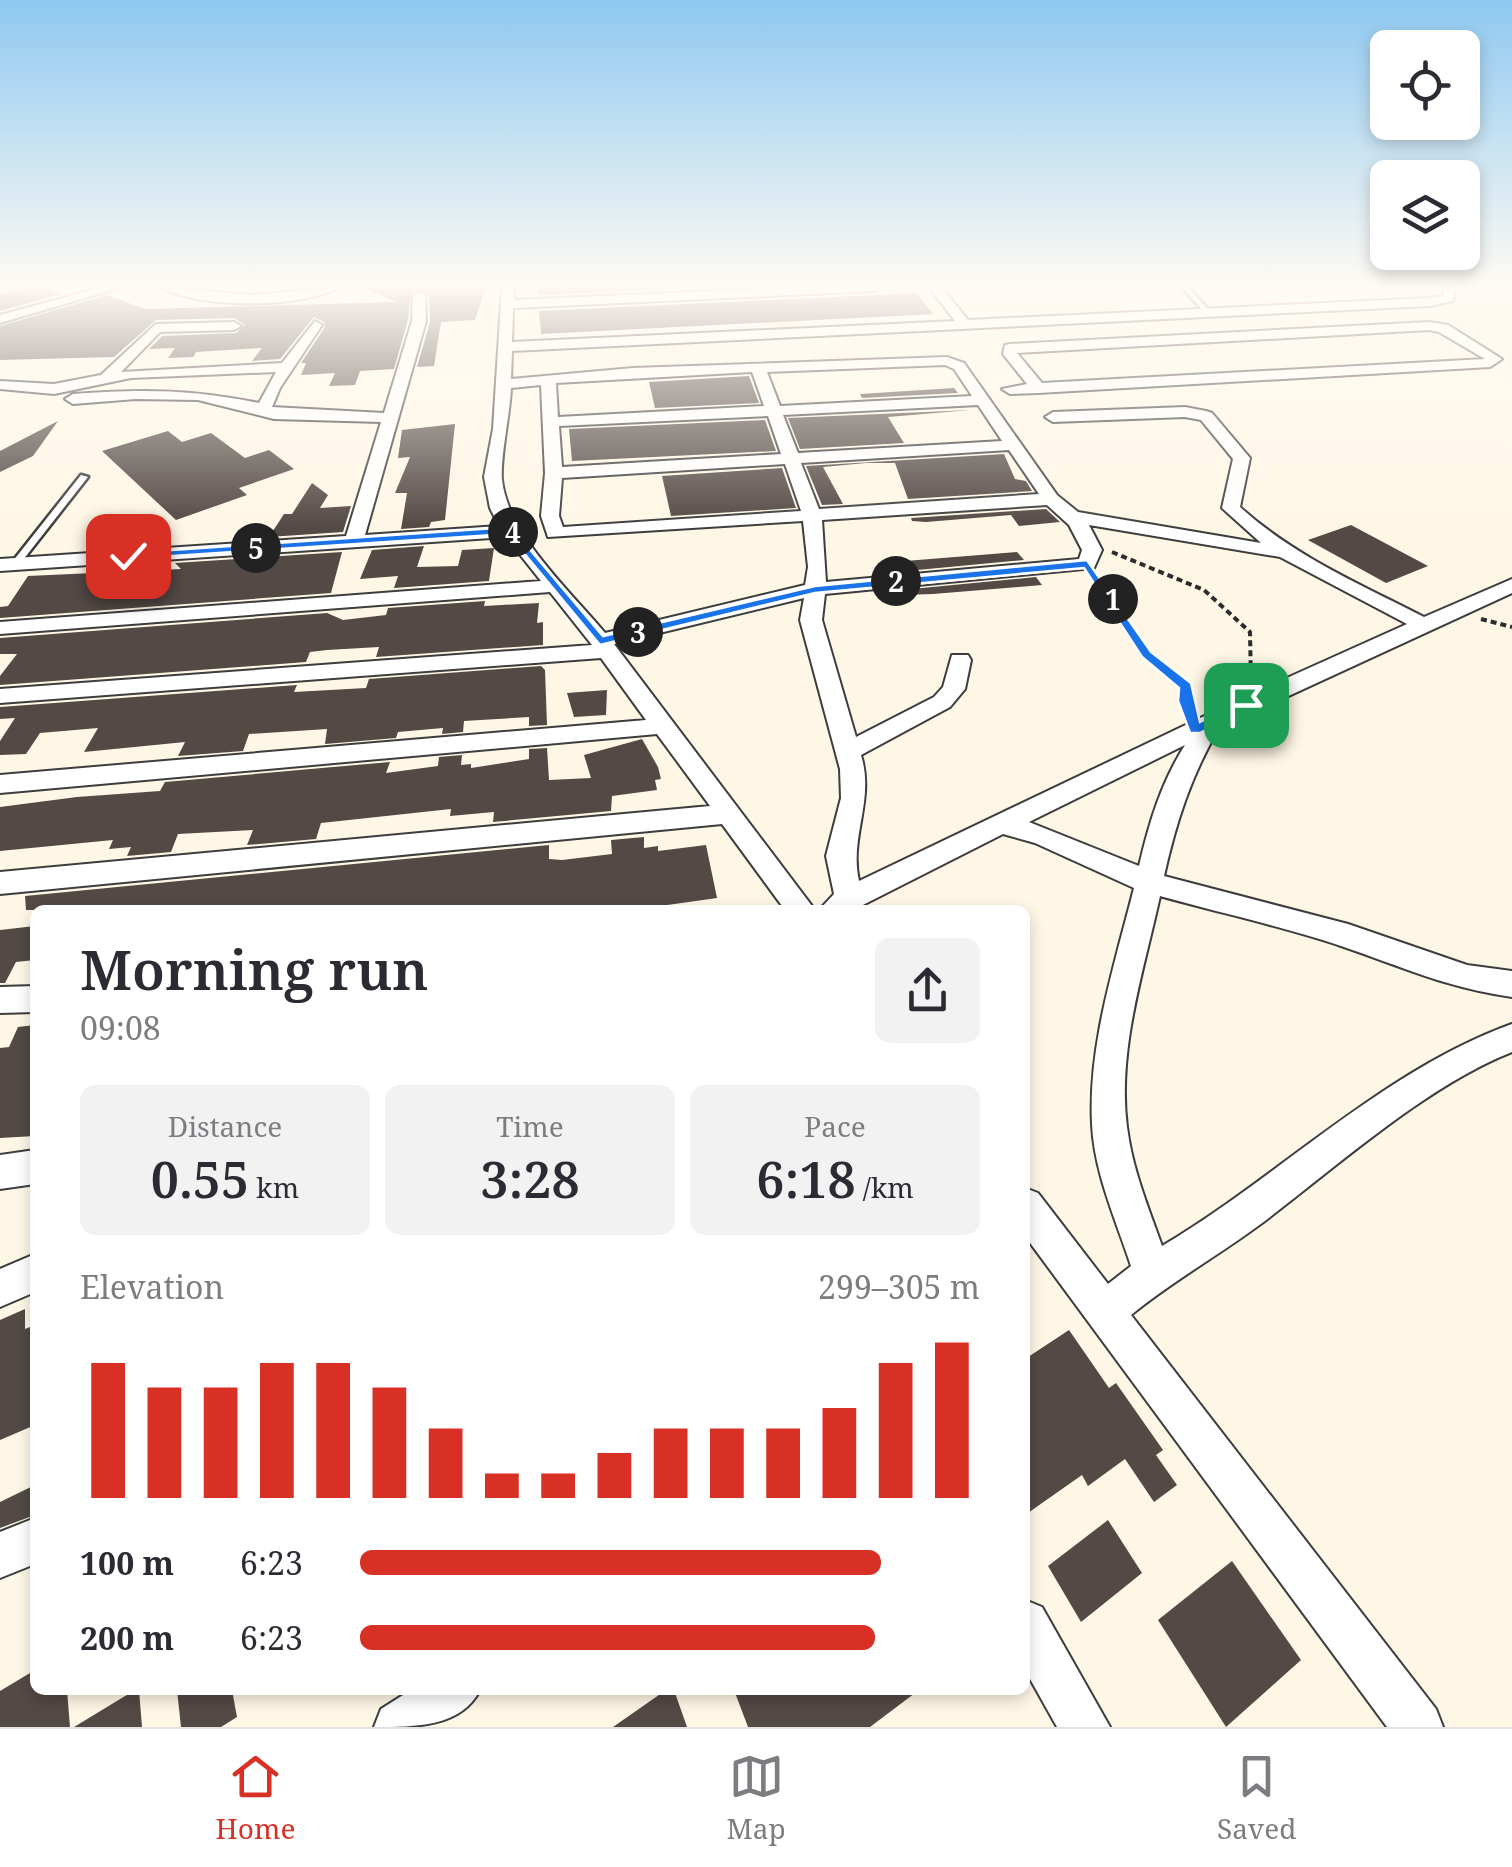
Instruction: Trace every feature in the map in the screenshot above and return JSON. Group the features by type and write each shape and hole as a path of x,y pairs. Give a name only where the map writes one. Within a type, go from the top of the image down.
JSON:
{"street":[{"path":"106,377 116,368"},
{"path":"214,368 220,398"},
{"path":"0,385 54,389 106,377 275,368"},
{"path":"264,409 286,368"},
{"path":"354,541 406,368"},
{"path":"502,368 501,429 493,477 499,508 516,536 797,905"},
{"path":"758,368 812,515 818,568 810,620 836,717 850,751 854,798 840,856 841,904 1252,702 1512,585"},
{"path":"501,384 769,368"},
{"path":"0,696 603,646 815,590 1087,564 1092,557 1090,542 1010,445 960,368"},
{"path":"1021,368 1038,388"},
{"path":"1155,368 1198,405"},
{"path":"1282,368 1290,374"},
{"path":"1010,389 1406,368"},
{"path":"548,380 554,473 550,516 556,533"},
{"path":"54,389 64,397 79,400 136,394 220,398 274,414 391,418"},
{"path":"553,422 981,400"},
{"path":"1052,417 1185,412 1206,416 1242,458 1231,508 1261,536 1422,624"},
{"path":"554,473 1010,445"},
{"path":"0,587 8,564 354,541 516,536 1051,499"},
{"path":"1074,518 1293,555"},
{"path":"0,628 554,586"},
{"path":"850,751 942,702 954,690 960,660"},
{"path":"0,784 662,726"},
{"path":"1152,1273 1118,1171 1109,1124 1113,1038 1164,817 1203,726"},
{"path":"0,883 728,814"},
{"path":"1000,824 1043,835 1150,882 1348,936 1406,960 1466,978 1512,984"},
{"path":"0,1000 30,999"},
{"path":"1105,1311 1152,1273 1214,1236 1408,1094 1478,1051 1512,1038"},
{"path":"0,1172 30,1169"},
{"path":"1030,1213 1418,1727"},
{"path":"0,1288 30,1275"},
{"path":"0,1556 30,1542"},
{"path":"1030,1633 1085,1727"},
{"path":"399,1727 447,1695"}],"lane":[{"path":"8,564 84,476"}],"path":[{"path":"1090,542 1204,590 1250,632 1252,702"},
{"path":"1087,564 1146,654 1186,686 1185,701 1203,726"}],"building":[{"path":"304,368 394,368 360,371 355,385 329,386 335,373 301,375"},
{"path":"749,376 759,403 655,408 649,382"},
{"path":"954,388 958,393 862,398 860,394"},
{"path":"971,410 888,417 904,443 800,449 788,418"},
{"path":"765,420 776,451 572,461 569,429"},
{"path":"58,421 33,456 0,472 0,451"},
{"path":"455,424 445,520 431,522 429,527 401,529 407,493 395,493 410,457 398,458 402,430"},
{"path":"168,431 182,442 211,433 245,458 269,450 294,469 239,488 247,495 176,520 102,451"},
{"path":"1004,454 1015,479 1026,481 1032,491 908,499 895,463 866,463 823,467 843,504 822,505 806,466"},
{"path":"782,468 796,508 671,516 662,476"},
{"path":"312,483 328,495 320,508 351,506 343,532 269,537 284,514 292,514"},
{"path":"1046,509 1060,522 1019,526 1011,515 926,522 911,518"},
{"path":"1351,525 1428,566 1386,583 1308,540"},
{"path":"424,546 417,567 458,566 462,550 494,548 489,581 394,588 398,576 360,579 372,550"},
{"path":"342,552 331,593 0,618 0,607 8,606 28,576 181,569 175,563"},
{"path":"1017,552 1024,560 896,572 893,562"},
{"path":"1036,577 1042,585 933,594 903,595 901,590"},
{"path":"485,601 484,606 539,603 537,623 543,622 543,645 376,657 379,647 327,650 310,652 306,662 0,685 0,676 17,654 0,654 0,638 327,613 343,620 386,615 388,608"},
{"path":"541,666 545,670 547,725 529,726 529,717 464,721 463,732 442,734 443,728 398,732 396,738 325,744 327,729 249,734 243,751 178,756 185,742 84,752 98,728 40,733 26,754 0,755 0,741 15,718 0,719 0,707 297,685 294,692 366,688 369,679"},
{"path":"607,690 606,715 574,717 567,693"},
{"path":"642,739 658,767 661,779 655,780 657,790 612,796 611,811 493,822 494,812 450,816 451,809 321,823 316,839 247,845 253,830 178,834 171,852 127,856 131,847 109,849 113,840 0,851 0,807 160,791 165,782 390,762 386,773 438,766 439,757 462,755 461,765 471,764 471,768 529,759 529,749 547,748 549,780 591,778 584,755"},
{"path":"644,837 644,848 658,846 658,851 706,845 717,898 667,905 30,905 30,910 26,910 25,896 549,845 549,859 562,860 612,854 611,840"},
{"path":"30,927 30,961 16,962 5,983 0,983 0,930"},
{"path":"30,1026 30,1136 0,1138 0,1048 9,1047 18,1027"},
{"path":"25,1309 25,1329 30,1327 30,1427 0,1440 0,1320"},
{"path":"1069,1330 1109,1388 1116,1383 1163,1450 1156,1455 1177,1485 1154,1502 1125,1459 1088,1486 1082,1475 1030,1511 1030,1356"},
{"path":"30,1487 30,1517 0,1528 0,1502"},
{"path":"1108,1520 1142,1573 1081,1622 1048,1566"},
{"path":"1232,1561 1301,1660 1226,1727 1158,1620"},
{"path":"30,1673 30,1695 67,1695 70,1727 0,1727 0,1691"},
{"path":"127,1695 139,1695 142,1727 74,1727"},
{"path":"178,1695 233,1695 237,1717 221,1727 181,1727"},
{"path":"659,1695 676,1695 687,1727 613,1727"},
{"path":"736,1695 912,1695 870,1727 748,1727"}],"route":[{"path":"128,556 511,531 600,641 815,590 1087,564 1115,601 1146,654 1186,686 1185,701 1195,730 1246,705"}]}
